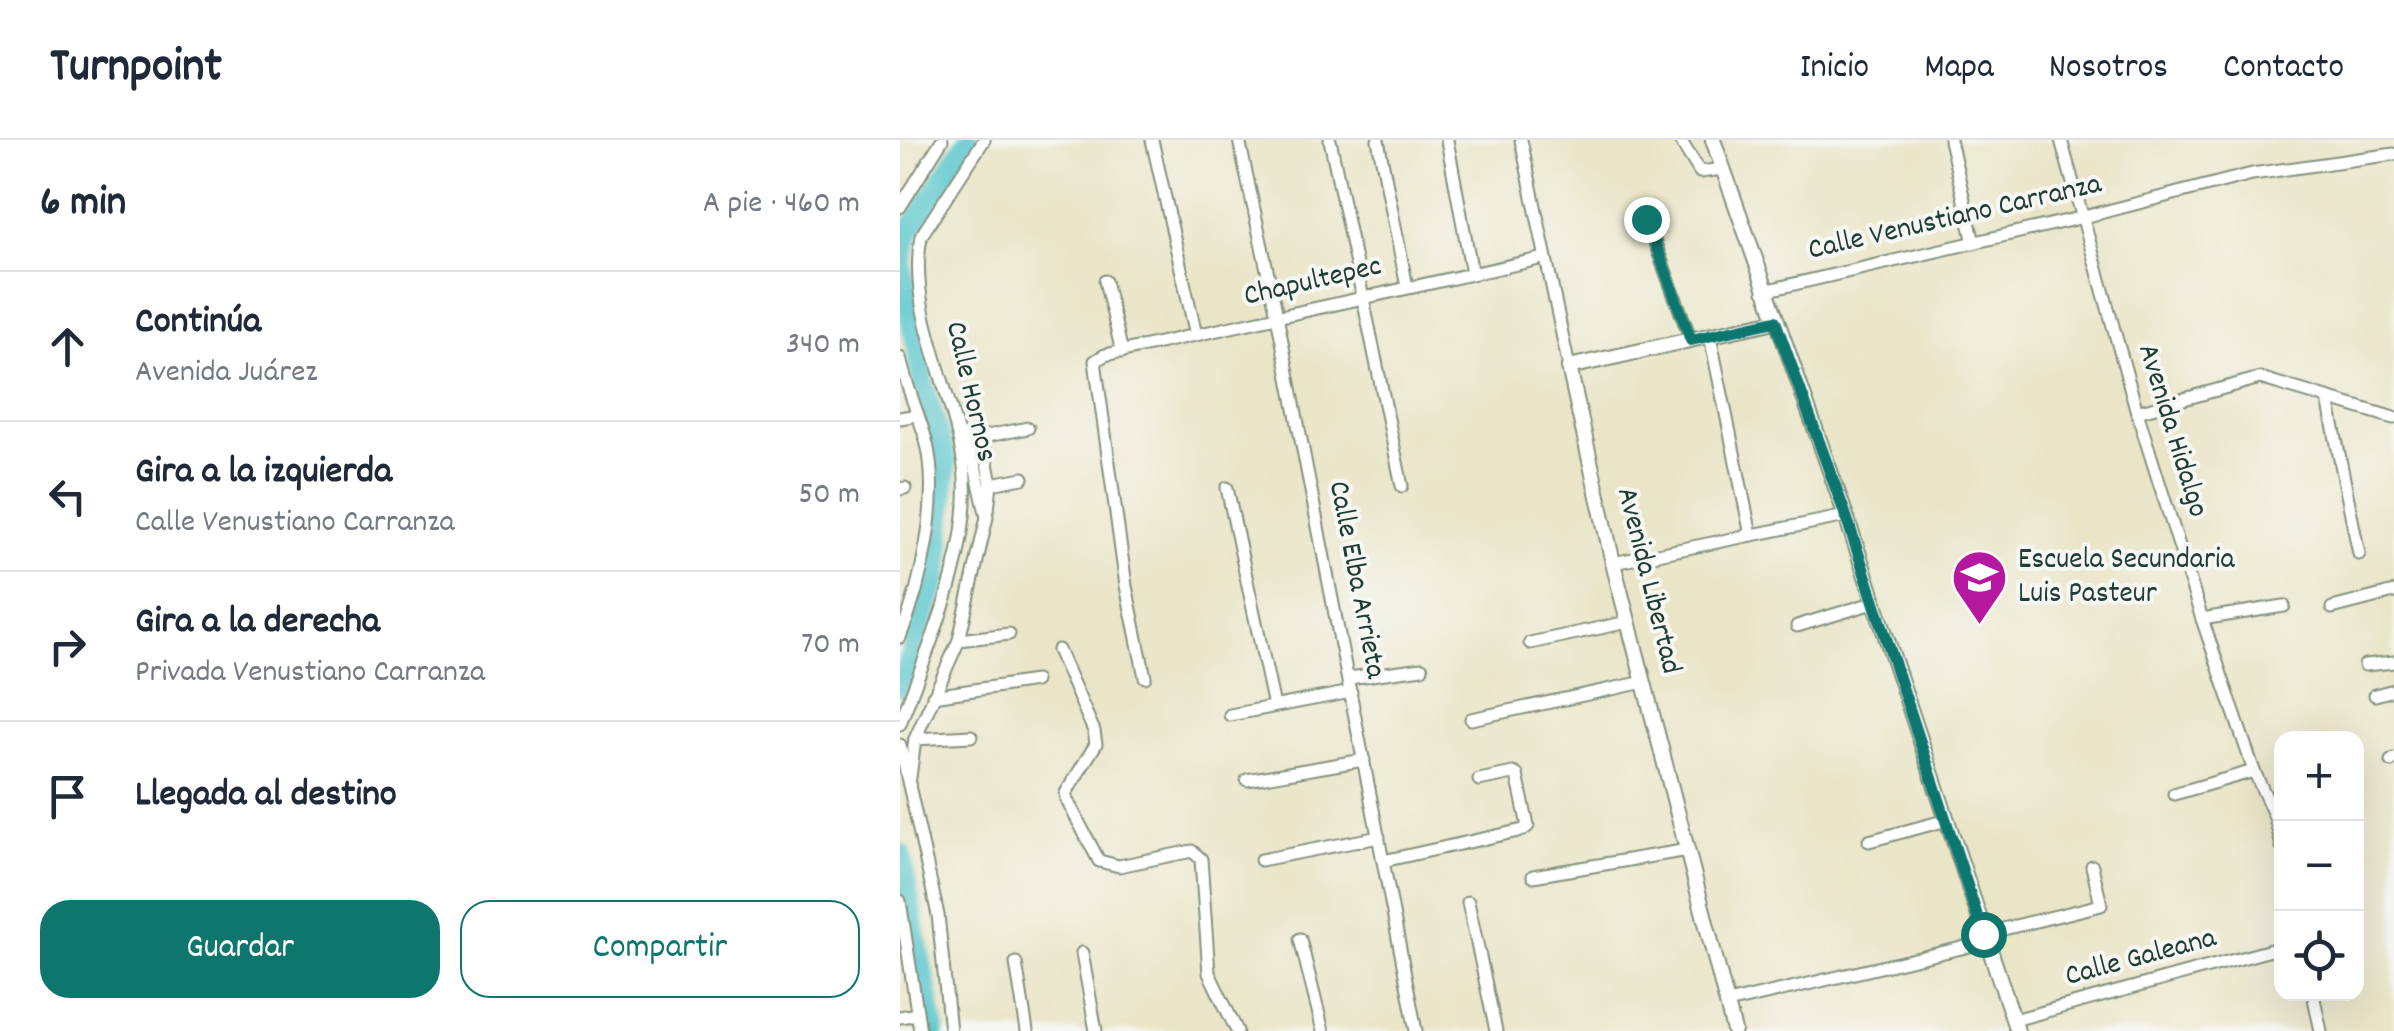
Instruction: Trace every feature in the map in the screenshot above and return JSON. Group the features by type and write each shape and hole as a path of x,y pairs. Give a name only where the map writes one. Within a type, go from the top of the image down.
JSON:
{"street":[{"path":"900,207 942,140"},
{"name":"Calle Hornos","path":"900,724 944,611 964,512 964,469 928,327 918,252 921,236 984,140"},
{"path":"1152,140 1196,335"},
{"name":"Calle Elba Arrieta","path":"1239,140 1278,316 1416,1031"},
{"path":"1330,140 1402,486"},
{"path":"1378,140 1407,287"},
{"path":"1447,140 1472,273"},
{"name":"Avenida Libertad","path":"1521,140 1613,563 1734,1031"},
{"path":"1680,140 1700,172 1723,169"},
{"path":"1713,140 1846,516 2016,1026"},
{"path":"1950,140 1974,243"},
{"name":"Avenida Hidalgo","path":"2065,141 2137,412 2202,619 2254,770 2276,821"},
{"name":"Calle Venustiano Carranza","path":"1764,291 2252,174 2394,154"},
{"path":"1646,219 1691,340"},
{"name":"Chapultepec","path":"1145,677 1126,586 1095,361 1364,296 1544,258"},
{"path":"1106,282 1122,352"},
{"path":"1569,367 1775,321"},
{"path":"1710,336 1751,535"},
{"path":"900,358 926,442 933,502 900,638"},
{"path":"2137,412 2260,378 2394,418"},
{"path":"2328,399 2359,554"},
{"path":"900,418 917,415"},
{"path":"909,785 916,739 958,640 987,517 992,484 982,437 1028,428"},
{"path":"957,432 970,446 987,517"},
{"path":"992,484 1024,478"},
{"path":"1228,488 1274,706"},
{"path":"1613,563 1846,516"},
{"path":"2332,608 2394,592"},
{"path":"1798,626 1874,604"},
{"path":"2202,619 2284,606"},
{"path":"1530,643 1628,622"},
{"path":"958,640 1008,634"},
{"path":"1058,650 1096,744 1066,793 1067,800 1099,861 1119,866 1197,852 1201,859 1209,973 1237,1031"},
{"path":"2365,665 2394,662"},
{"path":"1348,678 1422,668"},
{"path":"933,696 1035,681"},
{"path":"1471,720 1644,682"},
{"path":"2375,695 2394,690"},
{"path":"1230,714 1351,692"},
{"path":"916,739 971,736"},
{"path":"900,745 938,915 950,1031"},
{"path":"1247,780 1364,760"},
{"path":"2174,794 2254,770"},
{"path":"1384,861 1524,830 1528,826 1518,775 1478,780"},
{"path":"1869,841 1946,820"},
{"path":"1261,860 1379,837"},
{"path":"1533,876 1688,850"},
{"path":"1727,1002 2102,905 2092,866"},
{"path":"900,901 920,1031"},
{"path":"1468,902 1496,1031"},
{"path":"1300,938 1323,1031"},
{"name":"Calle Galeana","path":"2016,1026 2274,948"},
{"path":"1082,953 1096,1031"},
{"path":"1016,963 1027,1031"},
{"path":"2314,1001 2320,1031"},
{"path":"900,1016 918,1014"}],"waterway":[{"path":"900,686 938,575 946,460 923,384 901,265 906,236 968,140"},
{"path":"900,854 934,1031"}],"place":[{"name":"Escuela Secundaria Luis Pasteur","path":"1979,627"}],"route":[{"path":"1646,219 1691,340 1775,321 1846,516 1983,934"}]}
